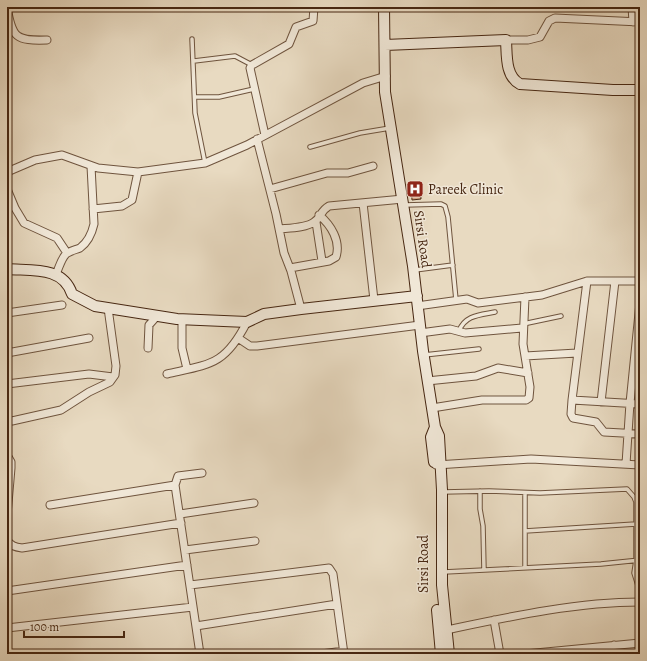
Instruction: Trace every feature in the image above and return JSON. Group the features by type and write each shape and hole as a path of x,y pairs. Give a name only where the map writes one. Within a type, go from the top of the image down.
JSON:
{"main road":[{"name":"Sirsi Road","path":"384,7 385,92 414,270 423,355 435,427 431,437 442,492 442,573 448,654"},
{"path":"385,45 506,40 509,70 512,77 520,84 613,90 640,90"},
{"path":"7,269 56,274 68,282 72,294 95,306 182,320 246,322 264,314 374,300 417,301"},
{"name":"Sirsi Road","path":"437,465 436,592 441,654"}],"street":[{"path":"7,7 10,23 17,35 27,41 47,40"},
{"path":"265,135 250,75 252,65 289,44 296,27 313,21 314,7"},
{"path":"506,40 528,40 540,37 549,21 555,18 636,22 632,7"},
{"path":"7,172 35,160 62,155 91,166 138,172 205,163 265,135 350,89 363,83 386,76"},
{"path":"257,139 284,253 290,268 301,309"},
{"path":"56,274 62,258 67,253 80,248 88,239 94,224 91,166"},
{"path":"270,189 327,173 348,173 373,166"},
{"path":"93,209 122,206 132,200 138,172"},
{"path":"7,189 15,208 24,223 56,238 67,253"},
{"path":"322,261 318,218 323,209 329,206 363,203 404,202"},
{"path":"363,203 374,300"},
{"path":"279,229 318,218 328,222 334,233 337,254 333,260 290,268"},
{"path":"417,301 467,299 478,304 542,295 587,280 640,281"},
{"path":"587,280 577,353 571,414 573,418 596,422 604,432 640,434"},
{"path":"600,402 615,281"},
{"path":"432,408 482,400 526,400 531,396 525,356 523,326 525,297"},
{"path":"626,464 630,404 636,373 640,303"},
{"path":"7,313 62,305"},
{"path":"7,420 12,421 60,410 89,392 110,382 116,366 108,308"},
{"path":"148,348 149,325 157,316"},
{"path":"182,320 182,348 187,370"},
{"path":"167,374 208,365 218,360 230,350 246,322"},
{"path":"238,338 250,346 257,346 420,329 450,329 465,333 523,326"},
{"path":"7,353 89,338"},
{"path":"525,356 577,353"},
{"path":"427,381 476,376 498,368 528,372"},
{"path":"7,384 89,374 113,377"},
{"path":"572,400 640,404"},
{"path":"7,455 11,462 11,468 7,515"},
{"path":"437,465 531,459 640,465"},
{"path":"200,654 176,485 178,476 202,473"},
{"path":"50,505 176,485"},
{"path":"180,514 254,503"},
{"path":"7,540 9,544 22,548 181,523"},
{"path":"185,550 255,541"},
{"path":"7,591 187,565"},
{"path":"190,585 329,568 333,574 344,652 321,654"},
{"path":"446,630 494,620 581,606 640,602"},
{"path":"196,626 337,604"},
{"path":"7,628 193,607"},
{"path":"494,620 500,654"},
{"path":"529,654 587,650 640,642"},
{"path":"614,645 616,654"}],"lane":[{"path":"192,39 196,121 205,163"},
{"path":"194,61 234,56 252,65"},
{"path":"195,97 219,97 254,89"},
{"path":"310,147 360,133 392,128"},
{"path":"404,202 441,204 445,206 456,300"},
{"path":"414,270 453,265"},
{"path":"459,332 463,323 471,317 495,312"},
{"path":"523,326 561,316"},
{"path":"423,355 479,348"},
{"path":"442,492 480,491 525,493 627,489 634,497 636,502 638,560 634,573 640,592"},
{"path":"480,491 480,509 483,526 484,570"},
{"path":"525,493 525,568"},
{"path":"525,531 636,524"},
{"path":"442,573 601,564 638,560"}],"building":[{"path":"411,185 420,185 421,199 412,200"}],"place":[{"name":"Pareek Clinic","path":"415,189"}]}
